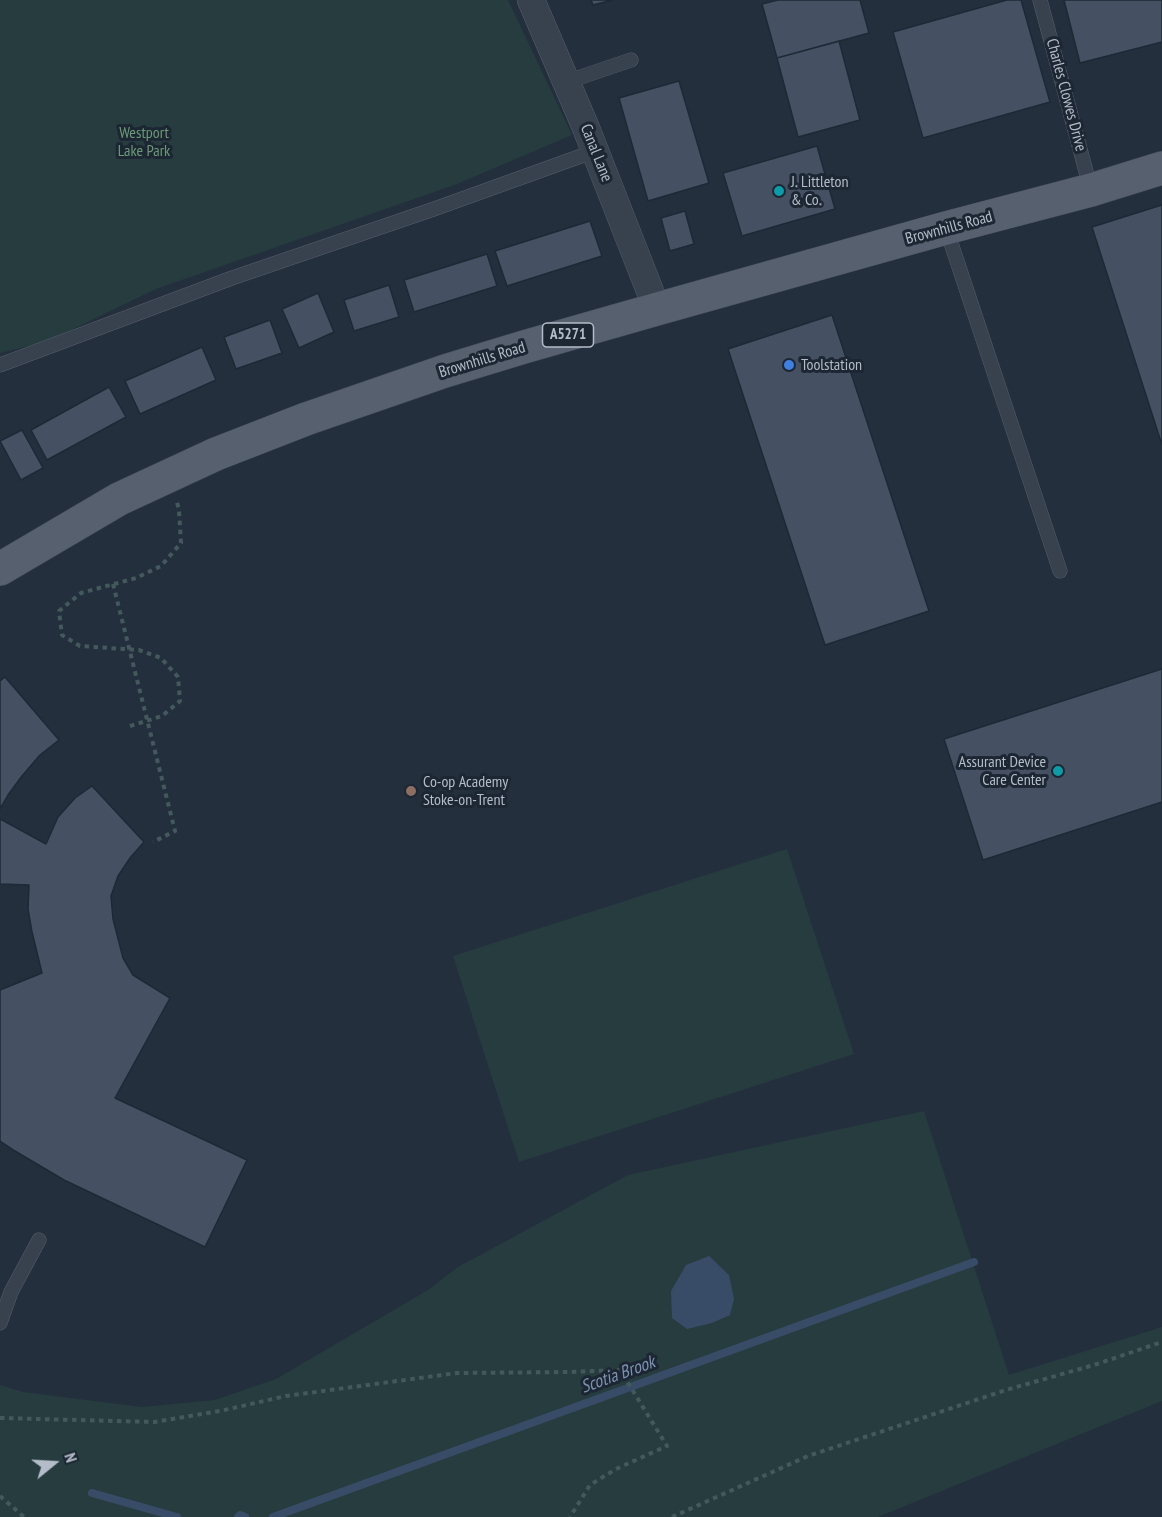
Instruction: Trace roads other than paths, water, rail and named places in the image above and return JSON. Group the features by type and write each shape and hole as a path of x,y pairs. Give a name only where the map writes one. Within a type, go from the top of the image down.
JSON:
{"main road":[{"name":"Brownhills Road","path":"0,569 119,499 216,454 306,418 445,371 657,309 946,228 1092,190 1162,168"}],"street":[{"name":"Canal Lane","path":"531,0 595,151 657,309"}],"lane":[{"name":"Charles Clowes Drive","path":"1040,0 1092,190"},
{"path":"566,82 632,60"},
{"path":"0,365 232,278 595,151"},
{"path":"946,228 1060,570"},
{"path":"0,1323 11,1292 39,1240"}],"water":[{"path":"709,1256 729,1275 734,1299 730,1315 712,1323 687,1329 672,1318 671,1291 686,1265"}],"waterway":[{"name":"Scotia Brook","path":"273,1517 974,1262"},
{"name":"Scotia Brook","path":"92,1493 177,1517"},
{"name":"Scotia Brook","path":"238,1517 240,1515 245,1517"}],"place":[{"name":"J. Littleton & Co.","path":"779,191"},
{"name":"Toolstation","path":"789,365"},
{"name":"Assurant Device Care Center","path":"1058,771"},
{"name":"Co-op Academy Stoke-on-Trent","path":"411,791"}],"park label":[{"name":"Westport Lake Park","path":"144,142"}]}
